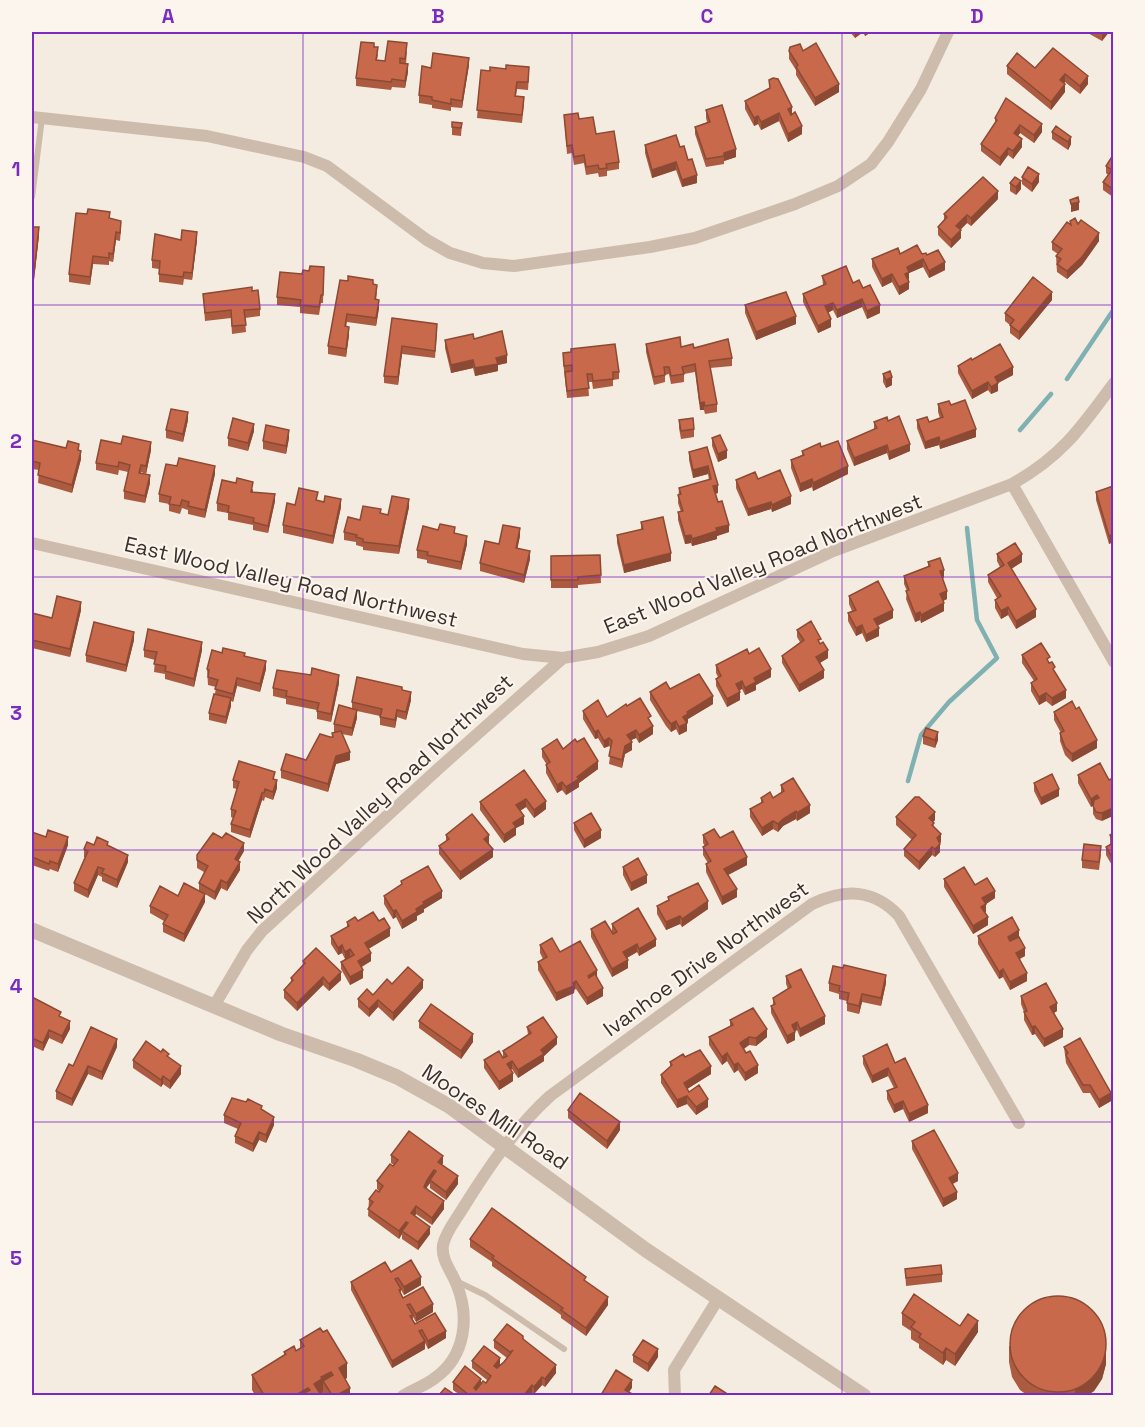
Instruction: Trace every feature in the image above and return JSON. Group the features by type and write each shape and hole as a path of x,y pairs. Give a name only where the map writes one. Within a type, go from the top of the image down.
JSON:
{"street":[{"path":"37,118 207,136 304,158 327,166 427,240 450,253 483,263 514,266 650,247 695,238 795,204 838,186 871,164 888,142 921,89 948,32"},
{"name":"East Wood Valley Road Northwest","path":"32,543 523,654 563,658 598,652 649,636 831,552 1012,484 1035,471 1064,448 1113,383"},
{"path":"1012,484 1113,662"},
{"name":"North Wood Valley Road Northwest","path":"214,1006 247,950 262,931 563,658"},
{"name":"Ivanhoe Drive Northwest","path":"403,1395 436,1378 458,1350 463,1336 464,1316 455,1281 444,1258 445,1236 505,1146 530,1115 560,1089 812,904 830,896 848,893 876,897 899,915 1018,1124"},
{"name":"Moores Mill Road","path":"32,930 214,1006 397,1077 449,1106 646,1250 864,1395"},
{"path":"675,1395 674,1370 718,1299"}],"lane":[{"path":"32,197 37,118"},
{"path":"455,1281 485,1294 564,1349"}],"building":[{"path":"388,41 407,43 405,59 400,58 400,63 408,64 405,81 392,79 391,82 356,78 361,42 374,43 374,47 378,47 376,60 385,61"},
{"path":"816,43 839,84 815,98 789,51 790,47 800,44 803,51"},
{"path":"1053,48 1088,76 1080,86 1065,74 1060,80 1065,84 1051,102 1007,66 1017,53 1035,68"},
{"path":"433,53 469,58 462,101 451,99 451,104 419,95 422,66 431,68"},
{"path":"506,65 529,67 528,82 517,82 515,96 524,97 522,115 477,110 481,70 490,71 490,67 506,69"},
{"path":"778,79 792,107 788,109 791,115 795,112 802,126 788,134 779,113 761,122 758,116 754,118 745,101 770,88 769,80"},
{"path":"1006,98 1042,124 1034,135 1020,125 1014,133 1022,139 1013,151 1008,148 1000,158 981,144 997,120 995,118"},
{"path":"722,105 736,149 724,153 724,156 706,159 695,127 710,122 706,110"},
{"path":"578,113 579,119 593,117 596,134 614,131 619,162 606,164 607,168 599,169 598,165 586,167 584,155 574,157 572,145 567,146 564,115"},
{"path":"452,122 462,123 461,128 452,127"},
{"path":"1056,126 1071,137 1068,142 1052,132"},
{"path":"676,135 680,147 684,146 688,160 692,159 697,175 682,180 676,162 652,170 645,145"},
{"path":"1113,155 1113,189 1103,182 1112,170 1106,166"},
{"path":"1028,167 1039,174 1032,184 1022,177"},
{"path":"983,177 998,191 971,218 967,215 956,226 961,230 951,240 938,227 947,217 944,214"},
{"path":"1015,177 1021,181 1016,187 1010,183"},
{"path":"1078,197 1079,202 1071,204 1070,200"},
{"path":"88,209 110,212 109,218 121,221 120,233 116,232 113,254 109,253 109,258 93,256 90,277 69,274 76,213 87,214"},
{"path":"1075,218 1078,224 1081,220 1099,233 1082,257 1067,271 1057,264 1061,259 1056,256 1062,249 1052,242 1067,222 1071,225 1070,221"},
{"path":"32,227 39,227 34,272 32,272"},
{"path":"182,230 197,232 192,273 184,272 183,277 159,274 160,261 152,260 155,234 181,240"},
{"path":"917,245 922,254 927,255 938,250 945,262 929,271 923,259 907,267 909,272 905,274 909,282 899,287 892,274 882,279 872,259 898,248 900,254"},
{"path":"310,266 324,267 323,295 321,295 319,307 300,305 301,300 277,297 280,272 302,274 303,270 309,271"},
{"path":"846,266 853,283 859,280 863,288 870,285 880,305 867,311 862,299 837,310 833,303 825,306 831,319 818,326 803,294 826,284 822,276"},
{"path":"348,276 373,280 373,284 377,285 375,299 379,300 376,318 347,314 345,326 349,327 346,349 328,346 340,280 348,281"},
{"path":"1033,277 1052,292 1019,332 1010,325 1014,320 1005,313"},
{"path":"252,287 252,291 258,290 260,309 244,310 246,325 232,326 231,310 205,313 203,294"},
{"path":"786,292 796,316 756,332 745,305"},
{"path":"392,318 437,324 435,351 402,346 398,377 384,376"},
{"path":"502,331 507,355 496,358 498,364 475,368 473,360 451,365 445,340 473,334 474,339"},
{"path":"680,337 681,347 693,344 694,348 728,339 732,358 709,361 717,404 705,406 704,402 700,403 695,364 682,367 684,374 671,376 669,367 664,367 665,375 654,377 646,344"},
{"path":"615,344 619,372 613,372 613,379 593,381 592,374 587,374 589,388 567,391 565,372 572,371 572,365 564,366 563,353 571,352 571,349"},
{"path":"1000,344 1013,367 995,377 998,383 991,387 988,382 972,391 958,366"},
{"path":"890,371 892,377 886,380 883,374"},
{"path":"965,400 976,429 940,442 939,437 925,442 917,420 927,417 929,422 943,417 938,404 949,401 951,405"},
{"path":"171,409 188,412 183,434 166,430"},
{"path":"899,416 910,444 889,452 887,445 854,458 847,441 877,428 874,422 887,417 888,421"},
{"path":"233,418 254,424 248,443 228,438"},
{"path":"693,418 694,429 681,431 679,420"},
{"path":"266,425 289,430 286,446 263,441"},
{"path":"720,435 727,450 718,454 712,438"},
{"path":"123,436 151,442 146,466 141,465 139,473 150,475 145,496 124,491 130,465 119,462 118,467 96,463 101,440 121,444"},
{"path":"32,440 66,448 68,441 79,444 78,450 81,451 72,485 38,475 40,463 32,461"},
{"path":"838,441 848,466 813,483 812,479 800,484 791,460 804,455 802,451 820,443 821,447"},
{"path":"707,447 718,485 713,486 718,502 722,501 729,525 692,539 691,535 685,536 678,512 683,511 678,495 681,494 679,488 711,479 708,466 693,470 689,452"},
{"path":"179,458 215,466 205,510 188,506 189,502 182,500 180,506 169,504 171,497 159,494 166,464 177,466"},
{"path":"780,470 791,496 772,505 771,502 748,509 736,480 755,472 758,479"},
{"path":"237,478 253,482 251,492 275,494 268,526 253,522 254,518 228,512 229,506 217,503 222,480 236,483"},
{"path":"1113,486 1113,541 1111,535 1109,536 1096,492"},
{"path":"299,488 318,492 316,500 324,502 325,496 341,499 333,536 283,525 287,503 295,505"},
{"path":"392,496 409,499 399,546 363,542 363,539 356,537 357,535 344,532 348,517 360,520 363,506 381,509 380,513 388,515"},
{"path":"663,517 671,553 624,565 617,535 643,529 641,522"},
{"path":"440,524 455,527 454,533 467,536 461,562 427,555 428,552 417,550 423,526 438,530"},
{"path":"503,525 520,528 516,548 530,551 524,575 480,563 485,541 499,544"},
{"path":"1015,543 1022,554 1008,563 1036,609 1016,621 1008,607 1001,611 995,600 1001,596 988,575 1004,565 997,554"},
{"path":"600,555 601,575 578,577 578,580 551,580 551,556"},
{"path":"940,558 944,570 940,571 947,591 940,594 944,603 921,615 920,612 915,614 906,591 909,590 904,576 930,566 928,562"},
{"path":"878,581 893,610 874,619 879,628 866,635 862,625 856,628 848,613 856,610 849,596"},
{"path":"57,596 81,602 70,649 32,640 32,613 52,618"},
{"path":"811,621 821,639 818,640 820,644 823,642 828,650 816,657 824,670 799,685 782,656 804,640 797,630"},
{"path":"94,622 134,632 126,665 86,655"},
{"path":"148,629 202,642 194,679 165,671 166,666 154,664 157,652 144,650"},
{"path":"1041,643 1050,657 1047,659 1049,663 1052,662 1055,667 1053,669 1066,690 1052,698 1046,693 1039,697 1031,683 1037,679 1022,655"},
{"path":"223,648 266,661 260,684 237,678 233,694 215,689 218,680 208,677 209,670 207,669 212,650 222,653"},
{"path":"759,648 771,669 754,678 756,682 745,688 742,681 736,684 740,692 727,699 716,679 721,676 716,665 747,649 749,654"},
{"path":"312,668 339,675 331,714 317,711 319,703 286,696 287,691 273,688 277,670 311,675"},
{"path":"699,674 713,696 687,712 688,714 683,717 687,723 679,727 676,721 671,724 650,692 666,682 670,689"},
{"path":"357,677 402,687 402,690 411,692 406,712 397,710 395,720 380,717 382,709 352,702"},
{"path":"214,694 231,698 226,717 209,713"},
{"path":"640,698 651,716 648,718 653,726 639,735 636,730 627,735 632,742 625,746 622,760 609,756 612,741 609,738 604,741 598,730 595,732 583,711 598,700 607,717"},
{"path":"1072,701 1076,709 1079,707 1097,740 1072,754 1065,747 1060,733 1064,731 1054,712"},
{"path":"339,705 357,710 352,728 334,724"},
{"path":"926,728 938,732 935,740 923,736"},
{"path":"341,731 350,752 336,756 328,784 281,770 286,754 306,760 320,734 333,737 332,733"},
{"path":"584,738 598,761 577,777 579,779 566,787 562,782 557,785 546,765 550,762 542,749 557,739 563,749 575,739 577,742"},
{"path":"239,761 275,772 273,779 277,780 273,792 265,789 262,793 250,830 231,824 236,811 231,809 239,782 233,780"},
{"path":"1100,763 1109,780 1113,778 1113,808 1102,813 1096,812 1093,806 1094,800 1099,798 1097,795 1091,799 1078,775"},
{"path":"524,770 546,801 534,810 526,799 516,805 524,816 513,823 516,827 504,835 480,802"},
{"path":"1052,774 1059,789 1041,798 1034,783"},
{"path":"793,778 810,805 797,813 796,811 778,824 773,821 762,828 750,809 763,802 761,798 770,792 773,798 784,791 781,785"},
{"path":"915,797 919,797 935,812 929,818 941,834 937,838 940,844 935,849 932,847 919,862 904,849 916,835 896,817"},
{"path":"591,813 601,830 584,840 574,823"},
{"path":"472,814 489,835 484,839 493,849 460,872 439,846 449,839 446,835"},
{"path":"714,829 720,838 733,831 747,857 724,869 737,889 722,897 706,864 711,861 703,847 708,844 703,835"},
{"path":"48,830 68,837 58,864 50,861 49,864 32,857 32,832 46,837"},
{"path":"213,833 222,838 226,833 244,843 235,859 240,862 227,883 221,880 215,892 199,883 208,866 197,860 197,855"},
{"path":"97,837 108,842 107,845 128,855 117,880 102,873 104,869 98,867 88,890 74,883 88,851 84,849 87,842 94,845"},
{"path":"1113,843 1113,859 1106,847"},
{"path":"1084,844 1101,846 1099,862 1082,860"},
{"path":"638,858 647,875 631,883 623,867"},
{"path":"428,866 442,891 423,902 424,904 416,909 417,912 402,921 384,896 402,884 401,881"},
{"path":"964,867 975,885 987,878 995,891 982,898 986,904 981,907 988,917 973,926 944,879"},
{"path":"184,883 205,894 184,934 163,924 168,915 150,906 160,886 178,896"},
{"path":"698,883 708,901 682,919 680,916 666,922 657,906 669,900 668,897"},
{"path":"638,908 656,939 639,949 637,944 623,952 628,960 612,969 591,929 605,921 613,934 617,932 612,924"},
{"path":"373,912 379,921 384,918 390,928 365,943 371,953 358,961 363,970 350,977 341,962 354,955 350,949 345,952 342,945 338,948 331,936 349,926 347,922 355,917 358,921"},
{"path":"1012,917 1019,930 1008,937 1010,941 1019,937 1025,948 1016,953 1027,973 1010,982 1003,969 999,972 978,936"},
{"path":"552,938 560,952 580,941 597,970 588,976 589,978 595,974 603,988 587,998 576,981 573,983 574,986 556,993 538,962 547,957 540,945"},
{"path":"316,948 341,972 329,984 323,977 297,1003 284,990 293,980 291,978 305,963 303,961"},
{"path":"844,965 886,975 881,998 862,994 859,1006 847,1003 849,993 839,991 840,986 829,983 833,966 843,968"},
{"path":"408,967 423,980 393,1013 378,1000 369,1009 358,999 367,989 373,995 387,979 392,984"},
{"path":"801,969 825,1016 800,1029 797,1022 792,1025 795,1032 787,1036 771,1006 775,1004 773,998 791,987 786,976"},
{"path":"1046,983 1057,1003 1050,1007 1063,1029 1044,1039 1035,1026 1032,1027 1024,1012 1027,1011 1021,996"},
{"path":"32,997 61,1012 59,1016 70,1021 62,1036 49,1030 43,1043 32,1038"},
{"path":"431,1004 473,1034 461,1051 419,1021"},
{"path":"753,1008 767,1029 756,1038 749,1037 740,1043 746,1053 750,1051 758,1065 745,1073 738,1063 734,1065 727,1053 722,1057 709,1037 733,1025 730,1020"},
{"path":"543,1017 557,1037 541,1050 544,1054 518,1070 512,1061 507,1064 513,1073 499,1082 484,1060 499,1051 503,1058 507,1056 503,1051 531,1033 527,1027"},
{"path":"91,1027 117,1039 102,1072 88,1066 72,1099 56,1091 69,1064 73,1066"},
{"path":"1080,1038 1111,1093 1099,1100 1090,1085 1083,1085 1066,1055 1068,1053 1064,1047"},
{"path":"146,1041 161,1052 163,1049 169,1054 167,1056 181,1066 170,1081 163,1076 161,1080 133,1060"},
{"path":"887,1044 895,1063 905,1058 928,1105 909,1114 903,1101 894,1105 887,1091 897,1087 888,1068 872,1076 863,1056"},
{"path":"700,1050 711,1066 684,1083 689,1092 699,1085 708,1099 696,1107 687,1096 677,1100 661,1075 672,1065 670,1062 683,1054 685,1057"},
{"path":"580,1093 620,1122 607,1141 568,1110"},
{"path":"232,1098 246,1102 248,1099 262,1106 261,1109 274,1117 266,1135 259,1132 253,1144 235,1136 241,1123 224,1115"},
{"path":"934,1130 958,1173 949,1178 957,1192 943,1199 912,1141"},
{"path":"409,1131 443,1156 438,1162 458,1176 446,1192 430,1180 436,1171 434,1170 427,1180 424,1187 444,1201 432,1218 416,1206 411,1213 430,1227 418,1242 402,1231 408,1223 406,1222 399,1231 368,1209 373,1202 369,1199 376,1190 379,1192 383,1186 377,1181 390,1164 393,1166 398,1160 391,1155"},
{"path":"492,1208 586,1277 584,1280 608,1297 586,1328 561,1310 563,1308 492,1258 494,1256 470,1239"},
{"path":"411,1260 421,1277 404,1287 398,1278 395,1279 403,1298 423,1287 433,1304 416,1314 410,1304 407,1305 413,1315 410,1316 415,1324 435,1313 446,1331 428,1341 422,1330 419,1331 425,1341 392,1361 351,1282 385,1262 391,1272"},
{"path":"941,1265 942,1274 906,1278 905,1269"},
{"path":"914,1294 960,1326 968,1314 978,1321 955,1354 946,1348 943,1353 919,1337 921,1334 911,1327 915,1322 902,1313"},
{"path":"1058,1296 1076,1300 1092,1310 1102,1326 1106,1344 1102,1362 1092,1378 1076,1388 1058,1392 1040,1388 1024,1378 1014,1362 1010,1344 1014,1326 1024,1310 1040,1300"},
{"path":"507,1324 556,1365 545,1379 542,1377 524,1395 469,1395 453,1382 465,1366 481,1379 474,1388 476,1390 483,1381 486,1383 491,1376 472,1361 484,1346 500,1358 494,1366 497,1368 504,1362 513,1350 510,1352 494,1340"},
{"path":"320,1328 323,1332 327,1330 347,1363 339,1368 350,1388 337,1395 332,1395 323,1381 333,1375 331,1372 314,1384 321,1395 301,1395 310,1390 308,1388 296,1395 264,1395 252,1375 286,1354 284,1352 294,1346 296,1351 304,1346 300,1340"},
{"path":"643,1340 658,1349 648,1364 633,1355"},
{"path":"616,1370 632,1380 625,1390 634,1395 601,1395"},
{"path":"715,1386 729,1395 709,1395"},
{"path":"445,1388 455,1395 439,1395"}],"waterway":[{"path":"1067,379 1114,309"},
{"path":"1020,430 1051,394"},
{"path":"908,781 921,735 949,702 997,658 977,620 967,528"}]}
